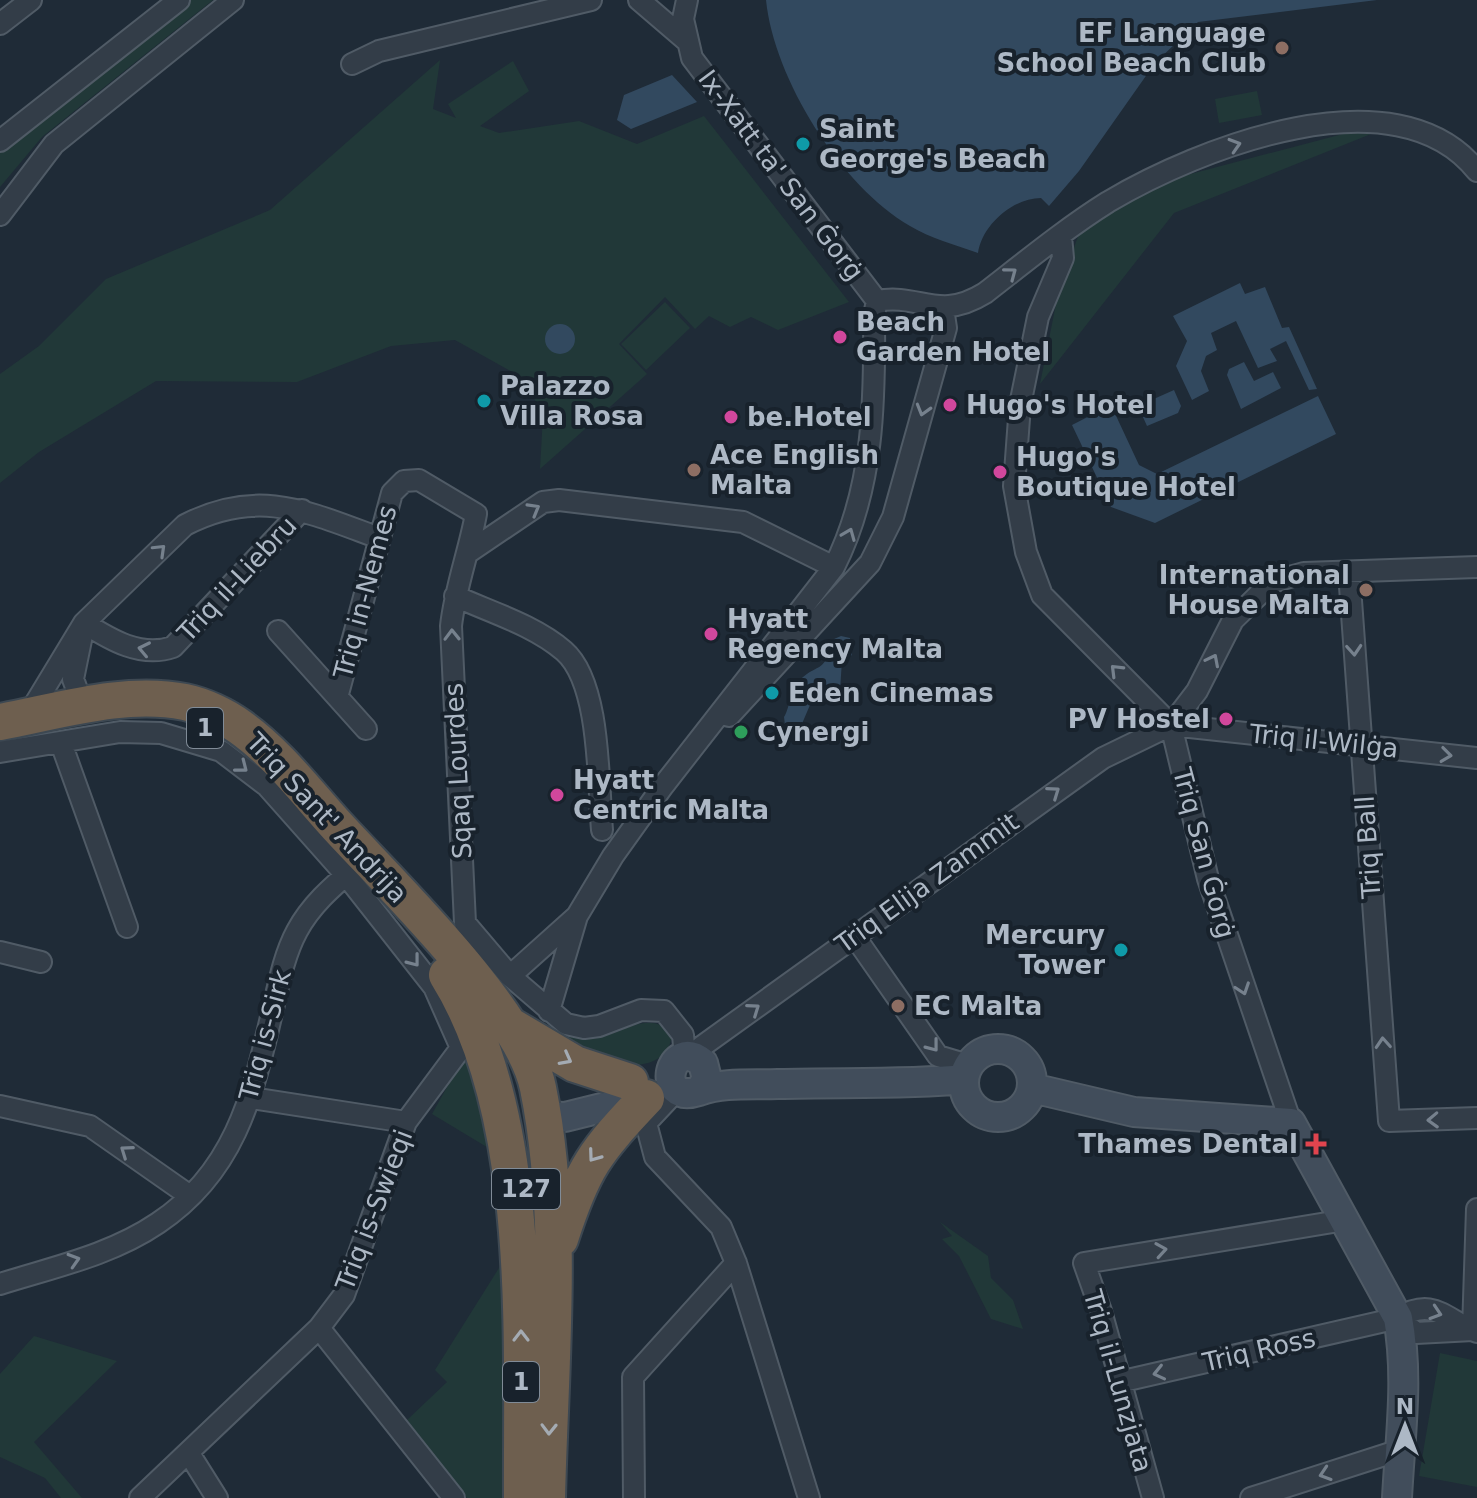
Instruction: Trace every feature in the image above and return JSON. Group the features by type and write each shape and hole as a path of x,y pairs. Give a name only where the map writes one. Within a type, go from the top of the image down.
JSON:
{"highway":[{"name":"Triq Sant' Andrija","path":"9,726 83,706 136,698 185,702 239,725 288,771 445,943 523,1047 538,1085 549,1170 536,1266"},
{"name":"Triq Sant' Andrija","path":"9,726 133,719 189,723 208,729 259,757 352,869 443,968 470,1015 494,1083"},
{"path":"508,1024 575,1064 682,1080"},
{"path":"536,1266 596,1151 682,1080"},
{"path":"494,1083 522,1108 542,1116"},
{"name":"1","path":"494,1083 536,1266 547,1498"},
{"name":"1","path":"522,1498 536,1266"}],"main road":[{"path":"542,1116 565,1117 682,1080 910,1084 966,1072 986,1051 1012,1051 1026,1063 1032,1088 1019,1110 1006,1116 989,1116 971,1105 966,1072"},
{"path":"1032,1088 1134,1112 1291,1123"},
{"name":"Triq San Ġorġ","path":"1291,1123 1398,1318 1403,1345 1397,1498"}],"street":[{"path":"0,24 31,0"},
{"path":"0,141 179,0"},
{"path":"0,215 54,144 233,0"},
{"path":"352,64 379,51 591,0"},
{"path":"639,0 688,42"},
{"name":"Ix-Xatt ta' San Ġorġ","path":"687,0 683,19 692,58 877,301"},
{"path":"549,1011 577,916 613,856 834,567 851,533 874,426 874,315 877,301 943,308 973,300 1108,203 1168,170 1254,139 1357,121 1415,130 1436,139 1477,171"},
{"path":"1061,236 1063,258 1038,317 1020,405 1014,486 1026,552 1042,595 1171,725 1197,691 1233,620 1272,582 1304,573 1477,567"},
{"path":"688,755 744,701 870,563 899,496 946,328 943,308"},
{"name":"Triq in-Nemes","path":"338,694 392,493 404,481 419,480 476,514"},
{"path":"469,552 543,502 559,500 743,522 834,567"},
{"path":"9,726 84,623 185,525 202,516 250,504 302,510 379,538"},
{"name":"Triq il-Liebru","path":"84,623 115,642 146,651 173,647 302,510"},
{"name":"Sqaq Lourdes","path":"476,514 469,552 455,596 451,626 465,923 510,976 566,1024 584,1028 641,1010 664,1011 683,1035 682,1080"},
{"name":"Triq Ball","path":"1349,573 1389,1121 1477,1118"},
{"path":"455,596 546,638 567,654 581,680 593,716 602,830"},
{"path":"83,706 73,679 84,623"},
{"name":"Triq in-Nemes","path":"278,631 338,694 366,729"},
{"name":"Triq il-Wilġa","path":"1171,725 1477,758"},
{"name":"Triq Elija Zammit","path":"736,1263 721,1227 655,1157 646,1123 682,1080 701,1047 1103,758 1171,725"},
{"name":"Triq San Ġorġ","path":"1171,725 1212,892 1291,1123"},
{"path":"0,752 120,732 161,733 221,751 267,786 352,869"},
{"path":"61,743 127,927"},
{"name":"Triq is-Swieqi","path":"140,1498 190,1455 319,1328 344,1295 406,1122 461,1048 434,987 352,869"},
{"name":"Triq is-Sirk","path":"0,1284 115,1248 159,1222 190,1196 219,1165 252,1098 283,965 297,931 317,900 352,869"},
{"path":"510,976 577,916"},
{"path":"855,937 938,1056 966,1072"},
{"path":"0,952 41,962"},
{"path":"252,1098 406,1122"},
{"path":"0,1106 90,1126 190,1196"},
{"path":"1398,1318 1416,1333 1475,1331 1477,1209"},
{"name":"Triq il-Lunzjata","path":"1153,1498 1101,1311 1084,1263 1345,1220"},
{"path":"736,1263 808,1497"},
{"path":"634,1498 633,1377 736,1263"},
{"name":"Triq Ross","path":"1119,1382 1398,1318"},
{"path":"319,1328 454,1498"},
{"path":"1251,1498 1400,1450"},
{"path":"190,1455 217,1498"}],"green space":[{"path":"191,0 213,0 42,137 0,187 0,153"},
{"path":"440,60 433,109 456,118 448,104 513,61 529,91 480,126 499,133 579,121 637,144 704,116 849,302 778,330 751,317 730,327 709,316 695,329 665,297 619,344 647,374 540,469 543,415 523,378 455,340 391,346 297,382 156,381 39,452 0,483 0,374 39,346 106,279 270,210"},
{"path":"1257,91 1262,115 1219,123 1215,99"},
{"path":"1358,130 1371,134 1174,213 1040,384 1059,289 1080,231 1164,181"},
{"path":"665,302 690,328 646,370 621,344"},
{"path":"452,931 520,1009 549,1034 554,1028 589,1039 642,1023 652,1023 672,1033 669,1045 663,1055 654,1061 631,1065 594,1060 566,1047 534,1029 511,1011"},
{"path":"470,1046 500,1155 432,1114"},
{"path":"940,1222 988,1256 991,1278 1013,1300 1023,1329 991,1319 959,1256 942,1239 952,1236"},
{"path":"509,1252 509,1498 467,1498 407,1420 447,1382 435,1370"},
{"path":"34,1336 117,1361 34,1442 82,1498 61,1498 45,1478 0,1457 0,1374"},
{"path":"1440,1353 1477,1361 1477,1487 1419,1476"}],"water":[{"path":"766,0 1377,0 1198,22 1155,63 1079,171 1049,206 1041,198 1030,199 1010,208 992,223 978,253 910,226 884,208 836,158 815,128 782,63"},
{"path":"672,75 697,102 631,129 617,120 624,95"},
{"path":"1240,283 1245,294 1265,287 1282,328 1289,327 1317,389 1309,390 1286,341 1270,349 1277,361 1258,368 1236,321 1211,333 1217,350 1206,356 1201,371 1209,391 1192,400 1176,366 1187,341 1173,316"},
{"path":"560,324 571,328 575,339 571,350 560,354 549,350 545,339 549,328"},
{"path":"1244,362 1254,381 1273,372 1281,388 1241,409 1227,375 1229,369"},
{"path":"1174,390 1181,406 1178,413 1147,426 1138,406"},
{"path":"1318,396 1336,434 1155,523 1111,507 1072,425 1111,405 1139,465 1157,474"},
{"path":"841,636 850,638 852,655 842,660 840,691 813,698 801,726 785,725 784,717 795,685 823,664 834,639"}],"place":[{"name":"EF Language School Beach Club","path":"1282,48"},
{"name":"Saint George's Beach","path":"803,144"},
{"name":"Beach Garden Hotel","path":"840,337"},
{"name":"Palazzo Villa Rosa","path":"484,401"},
{"name":"Hugo's Hotel","path":"950,405"},
{"name":"be.Hotel","path":"731,417"},
{"name":"Ace English Malta","path":"694,470"},
{"name":"Hugo's Boutique Hotel","path":"1000,472"},
{"name":"International House Malta","path":"1366,590"},
{"name":"Hyatt Regency Malta","path":"711,634"},
{"name":"Eden Cinemas","path":"772,693"},
{"name":"PV Hostel","path":"1226,719"},
{"name":"Cynergi","path":"741,732"},
{"name":"Hyatt Centric Malta","path":"557,795"},
{"name":"Mercury Tower","path":"1121,950"},
{"name":"EC Malta","path":"898,1006"},
{"name":"Thames Dental","path":"1316,1144"}]}
